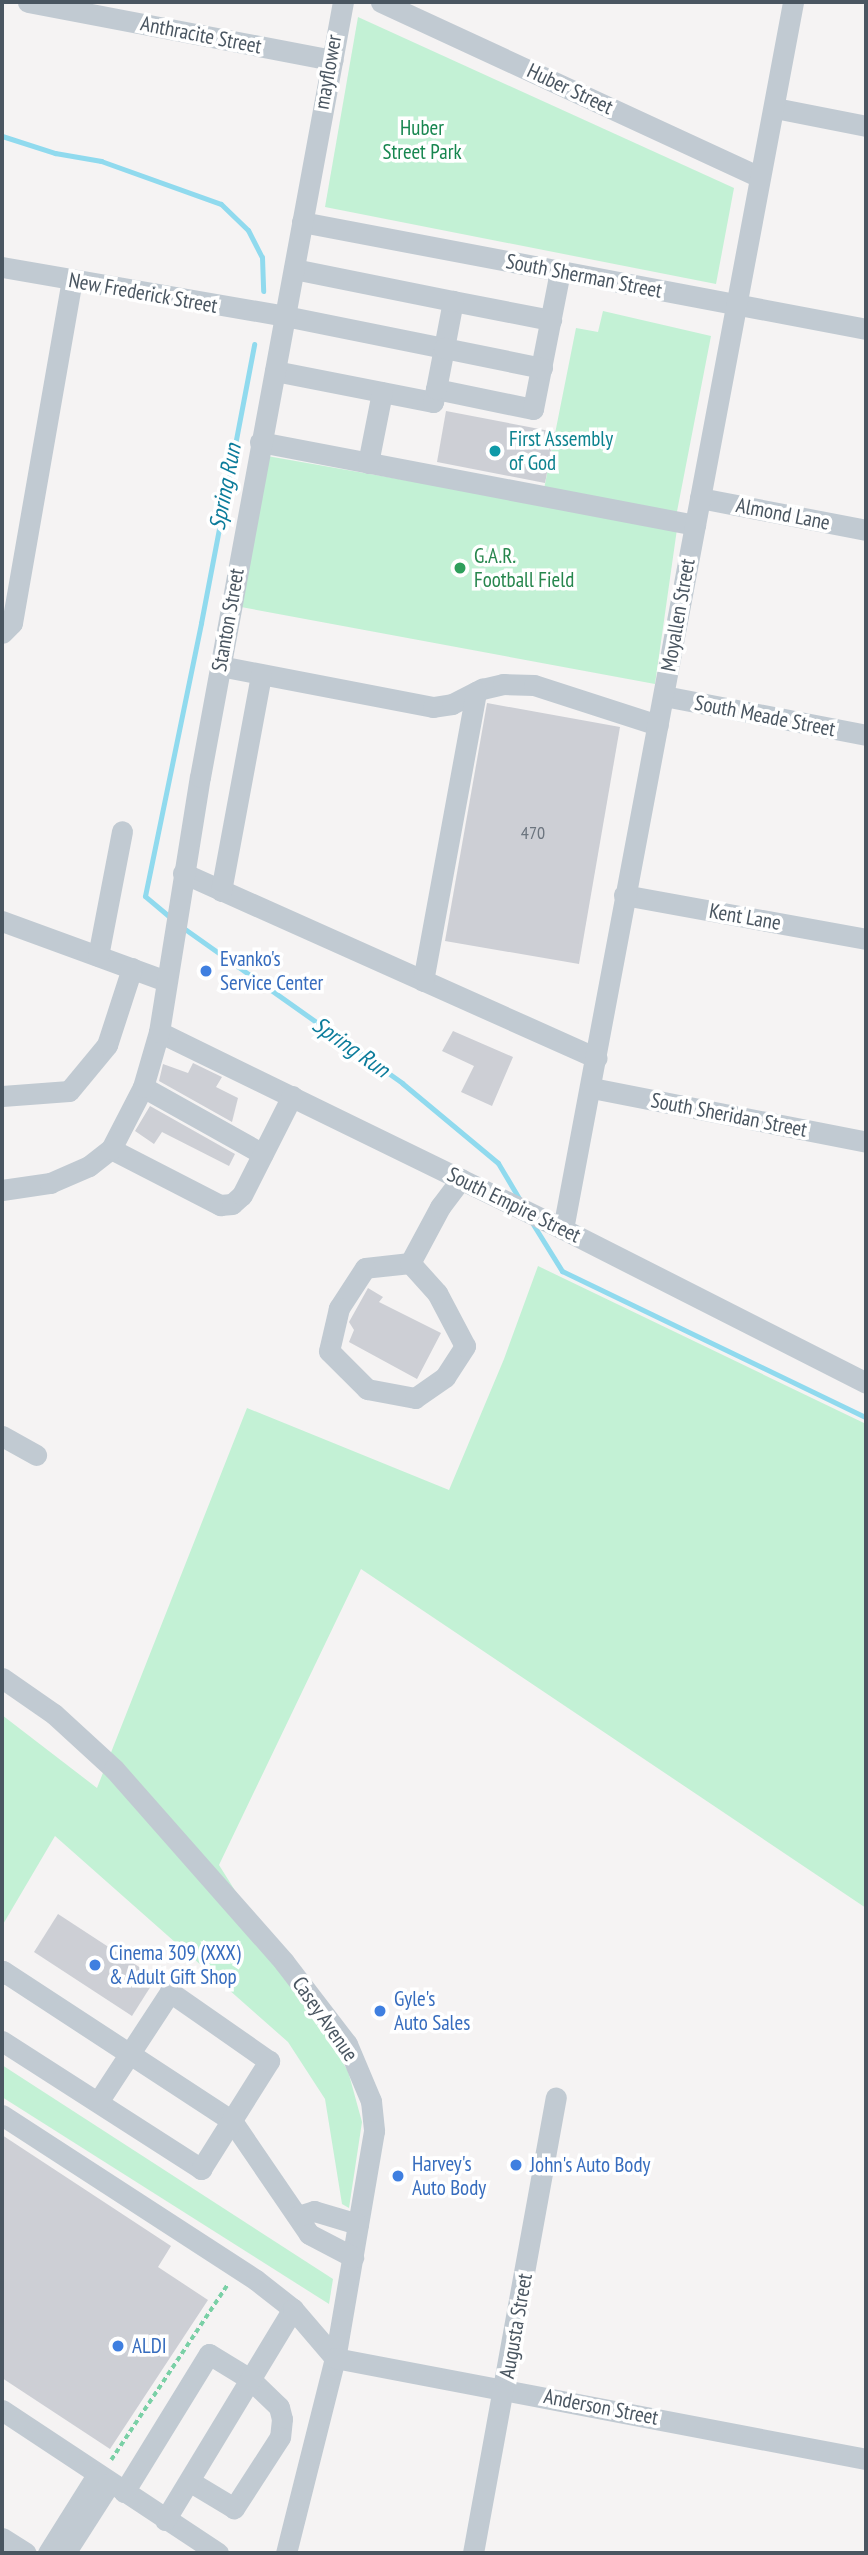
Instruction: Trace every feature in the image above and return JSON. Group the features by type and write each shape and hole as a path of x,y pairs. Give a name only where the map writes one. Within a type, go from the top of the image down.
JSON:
{"street":[{"name":"Anthracite Street","path":"28,2 333,60"},
{"name":"Stanton Street","path":"111,1149 143,1087 159,1032 183,873 343,2"},
{"name":"Huber Street","path":"381,2 759,177"},
{"name":"Moyallen Street","path":"563,1229 592,1088 624,895 664,696 793,2"},
{"path":"775,108 866,126"},
{"name":"South Sherman Street","path":"302,222 866,329"},
{"name":"New Frederick Street","path":"2,267 285,316 541,368"},
{"path":"294,269 551,320"},
{"path":"436,389 533,409 560,271"},
{"path":"2,633 12,623 72,280"},
{"path":"275,370 433,402 453,301"},
{"path":"368,463 382,392"},
{"path":"261,442 695,525"},
{"name":"Almond Lane","path":"699,498 866,530"},
{"path":"220,666 433,707 452,704 476,692 503,684 534,685 658,725"},
{"path":"221,891 261,675"},
{"path":"423,981 476,692"},
{"name":"South Meade Street","path":"664,696 866,735"},
{"path":"98,956 122,831"},
{"path":"183,873 597,1058"},
{"name":"Kent Lane","path":"624,895 866,939"},
{"path":"2,921 166,981"},
{"path":"2,1096 69,1091 107,1045 132,968"},
{"name":"South Empire Street","path":"159,1032 563,1229 866,1383"},
{"path":"143,1087 263,1154"},
{"name":"South Sheridan Street","path":"592,1088 866,1142"},
{"path":"3,1196 50,1183 89,1166 111,1149 220,1205 232,1204 242,1195 292,1096"},
{"path":"410,1263 440,1207 461,1179"},
{"path":"410,1263 437,1293 465,1346 445,1377 415,1398 367,1389 329,1351 339,1308 365,1268 410,1263"},
{"path":"2,1436 36,1455"},
{"name":"Casey Avenue","path":"2,1678 54,1714 114,1769 284,1962 347,2044 362,2073 371,2101 374,2131 335,2358 286,2553"},
{"path":"2,1974 3,1971 232,2121 309,2234 353,2257"},
{"path":"2,2041 201,2169 269,2061 170,1992 98,2102"},
{"name":"Augusta Street","path":"473,2553 556,2098"},
{"path":"2,2115 256,2280 292,2309 335,2358"},
{"path":"298,2216 314,2211 358,2224"},
{"path":"165,2519 292,2309"},
{"path":"48,2553 209,2354 250,2379 279,2407 282,2419 280,2437 234,2508 189,2481"},
{"name":"Anderson Street","path":"335,2358 505,2388 866,2459"},
{"path":"2,2410 110,2478 165,2519 218,2553"},
{"path":"65,2553 110,2478"},
{"path":"2,2538 26,2553"}],"path":[{"path":"110,2478 228,2284"}],"green space":[{"name":"Huber Street Park","path":"358,17 734,188 716,284 325,207"},
{"name":"G.A.R. Football Field","path":"603,311 711,336 674,527 677,529 655,684 241,607 267,456 541,504 576,328 598,332"},
{"path":"538,1266 866,1424 866,1908 361,1569 219,1865 348,2071 362,2122 349,2208 342,2204 325,2099 288,2042 55,1836 2,1926 2,1715 97,1788 247,1408 449,1490 504,1359"},
{"path":"2,2065 333,2279 329,2304 2,2097"}],"building":[{"name":"First Assembly of God","path":"446,411 555,432 545,483 437,462"},
{"path":"487,703 620,727 579,964 445,941"},
{"path":"453,1031 513,1057 492,1106 461,1092 474,1066 442,1051"},
{"path":"193,1063 222,1077 216,1087 238,1098 232,1122 159,1081 163,1064 188,1073"},
{"path":"150,1106 235,1154 229,1166 162,1132 154,1144 135,1131"},
{"path":"368,1288 383,1297 379,1302 441,1333 417,1379 349,1342 354,1330 349,1322"},
{"name":"Cinema 309 (XXX) & Adult Gift Shop","path":"58,1914 156,1978 132,2016 34,1952"},
{"path":"2,2135 171,2246 158,2267 208,2300 110,2449 2,2378"}],"waterway":[{"name":"Spring Run","path":"2,136 55,153 101,161 221,204 248,230 262,257 263,291"},
{"name":"Spring Run","path":"171,918 145,896 254,344"},
{"name":"Spring Run","path":"182,927 402,1083 498,1163 520,1200"},
{"name":"Spring Run","path":"531,1221 562,1271 866,1417"}],"place":[{"name":"First Assembly of God","path":"495,451"},
{"name":"G.A.R. Football Field","path":"460,568"},
{"name":"Evanko's Service Center","path":"206,971"},
{"name":"Cinema 309 (XXX) & Adult Gift Shop","path":"95,1965"},
{"name":"Gyle's Auto Sales","path":"380,2011"},
{"name":"John's Auto Body","path":"516,2165"},
{"name":"Harvey's Auto Body","path":"398,2176"},
{"name":"ALDI","path":"118,2346"}]}
